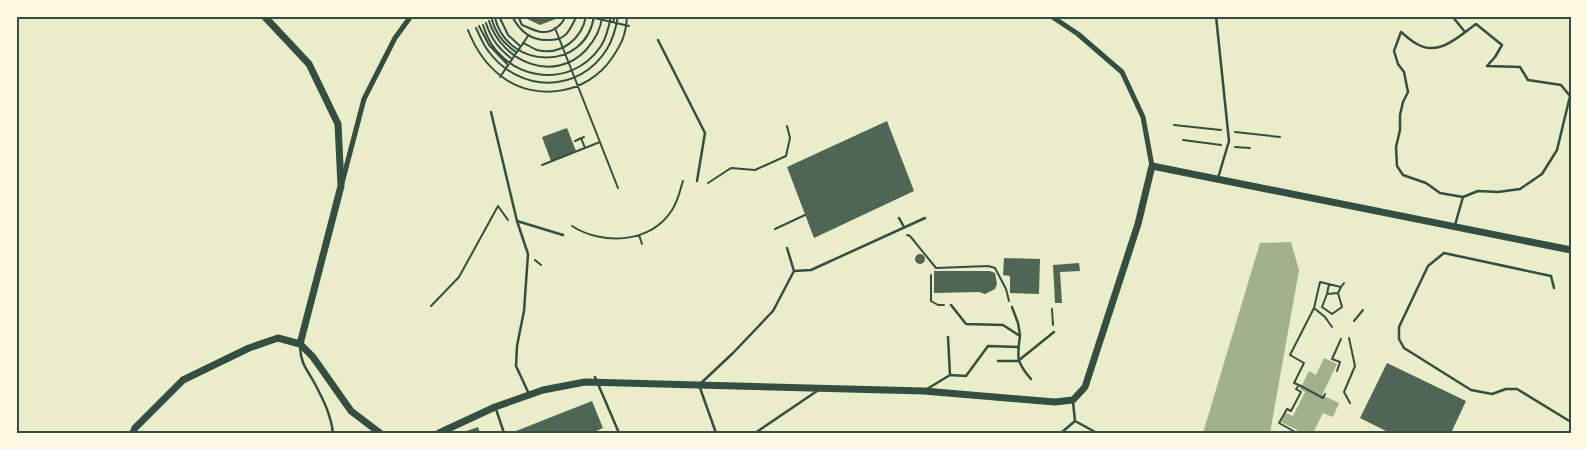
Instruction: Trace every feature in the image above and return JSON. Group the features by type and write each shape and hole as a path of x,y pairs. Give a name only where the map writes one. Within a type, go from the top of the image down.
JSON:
{"street":[{"path":"264,16 309,64 338,124 342,186"},
{"path":"300,344 364,100 395,38 411,16"},
{"path":"439,433 495,407 543,390 596,380 699,385 924,391 1056,402 1073,400 1085,387 1138,224 1152,166 1143,117 1122,72 1078,34 1051,16"},
{"path":"1152,166 1571,250"},
{"path":"132,433 183,380 249,348 278,338 300,344 313,357 351,411 380,433"}],"lane":[{"path":"1216,16 1229,141 1217,180"},
{"path":"1452,16 1465,32"},
{"path":"1476,24 1502,45 1488,66 1520,67 1528,80 1561,85 1570,96 1557,150 1542,174 1520,189 1498,192 1478,191 1463,198 1440,193 1426,184 1403,175 1397,166 1396,147 1400,130 1400,116 1403,102 1408,92 1404,72 1398,64 1394,51 1401,32 1418,45 1428,48 1452,43 1465,32 1476,24"},
{"path":"658,40 705,134 697,181"},
{"path":"491,112 528,254 524,311 517,346 516,366 529,395"},
{"path":"1455,227 1463,198"},
{"path":"899,218 904,227"},
{"path":"794,270 811,270 925,218"},
{"path":"518,221 563,235"},
{"path":"716,433 699,385 773,311 794,270 787,248"},
{"path":"1554,288 1551,276 1444,253 1428,266 1399,327 1399,339 1404,348 1471,390 1492,394 1516,389 1571,422"},
{"path":"950,305 966,324 1003,325 1020,336"},
{"path":"1012,308 1018,323 1020,336 1018,361 1021,368 1031,379"},
{"path":"998,361 1018,361 1054,332"},
{"path":"948,337 950,375"},
{"path":"300,344 301,361 332,418 333,433"},
{"path":"924,391 950,375 966,376 988,346 1018,347"},
{"path":"596,380 619,433"},
{"path":"755,433 821,388"},
{"path":"1073,400 1075,421"},
{"path":"495,407 504,433"},
{"path":"603,413 610,411"},
{"path":"1061,433 1075,421"},
{"path":"1075,421 1097,433"}],"path":[{"path":"499,16 508,35 521,46"},
{"path":"512,16 518,27 528,36 533,39 542,40 559,39 566,35 576,16"},
{"path":"518,16 522,25 543,32 563,23 565,16"},
{"path":"523,43 537,50 563,48 581,32 588,16 628,26"},
{"path":"604,16 598,34 583,54 553,68 542,67 513,57 486,23 485,32 496,50 526,72 546,76 554,75 571,70 586,61 596,51 606,37 611,16"},
{"path":"604,16 606,21"},
{"path":"613,22 616,16"},
{"path":"508,65 489,45 478,27 489,52 506,69 527,80 558,83 590,68 603,55 611,41 617,23 616,16"},
{"path":"468,30 474,45 500,77 532,90 546,92 562,91 578,86 593,77 610,61 625,36 628,26 627,16"},
{"path":"495,18 500,31 518,50 538,58 555,58 566,55 584,40 592,28 596,17"},
{"path":"492,20 499,37 508,47 516,52"},
{"path":"555,28 618,188"},
{"path":"500,77 528,36"},
{"path":"708,183 731,168 755,170 786,156 790,138 787,126"},
{"path":"575,141 582,138 585,148"},
{"path":"1184,140 1250,148"},
{"path":"542,166 600,142"},
{"path":"572,226 592,236 606,239 621,239 639,235 663,220 672,210 683,181"},
{"path":"431,306 459,277 498,206 513,226"},
{"path":"775,229 805,215"},
{"path":"639,235 642,244"},
{"path":"889,235 910,236 936,268 988,266 995,268 1006,289 1012,308"},
{"path":"528,254 541,265"},
{"path":"931,275 931,301 938,305 950,305"},
{"path":"1325,394 1323,398 1294,382 1304,363 1290,356 1314,308 1320,282 1341,287"},
{"path":"1329,284 1328,294 1322,307 1332,314 1342,307 1338,293 1344,283"},
{"path":"1328,294 1338,293"},
{"path":"1314,308 1325,317 1332,327"},
{"path":"1052,310 1054,332"},
{"path":"1354,321 1363,310"},
{"path":"1325,317 1328,311"},
{"path":"1349,338 1355,366 1344,392 1350,403"},
{"path":"1336,371 1340,362 1332,359 1341,339"},
{"path":"1297,433 1279,423 1286,409 1291,411 1301,392 1296,390 1299,385"}],"shaded area":[{"path":"1291,242 1299,270 1270,433 1203,433 1260,243"},
{"path":"1324,358 1337,364 1322,395 1339,403 1333,417 1323,413 1314,431 1318,433 1303,433 1281,422 1286,413 1293,416 1305,392 1300,389 1309,371 1316,375"}],"building":[{"path":"521,16 558,16 558,18 540,25"},
{"path":"887,121 914,191 814,238 787,167"},
{"path":"567,128 576,151 551,161 542,137"},
{"path":"918,254 922,254 925,259 924,263 918,264 915,261 915,257"},
{"path":"1004,258 1040,259 1039,294 1010,293 1010,276 1003,275"},
{"path":"1079,263 1080,271 1060,272 1062,303 1055,303 1053,265"},
{"path":"934,271 990,271 995,273 997,284 995,289 985,294 979,292 934,293"},
{"path":"1387,363 1466,401 1451,433 1390,433 1360,418"},
{"path":"592,401 603,428 592,433 511,433"},
{"path":"478,427 480,433 461,433"}]}
